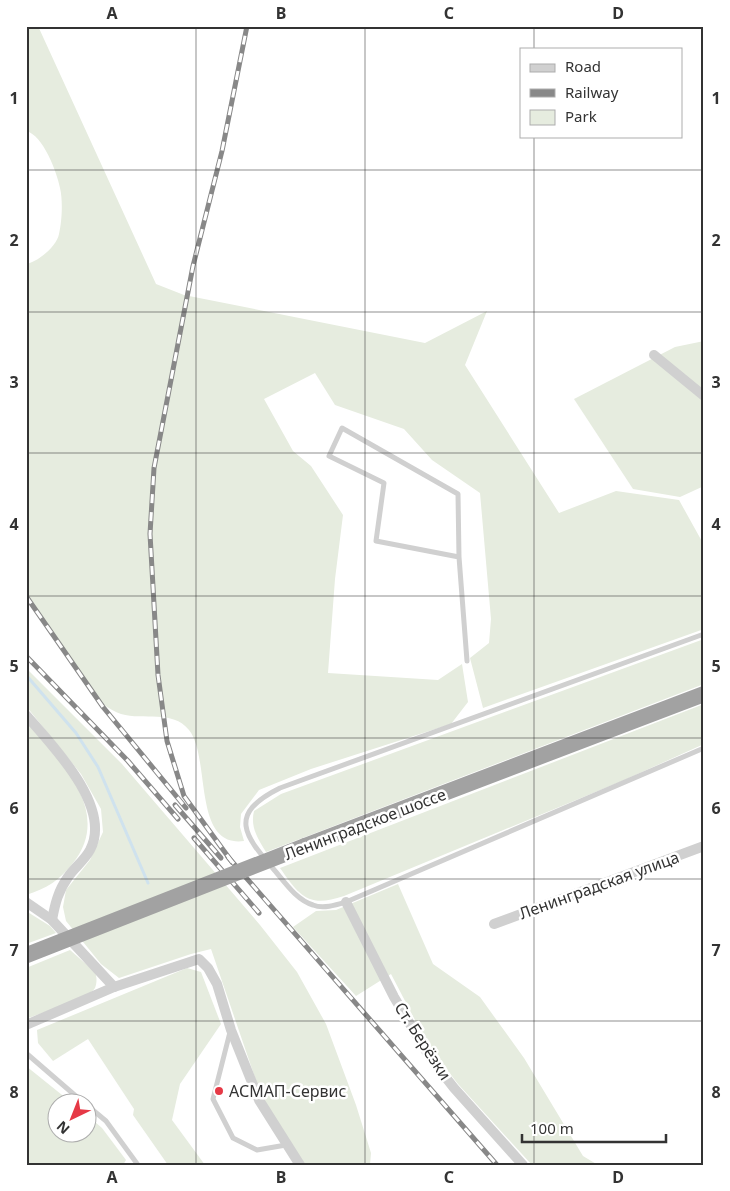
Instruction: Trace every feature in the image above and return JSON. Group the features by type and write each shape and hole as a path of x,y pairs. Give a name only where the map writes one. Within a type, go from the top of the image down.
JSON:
{"highway":[{"name":"Ленинградское шоссе","path":"27,955 305,846 704,694"}],"street":[{"path":"654,355 704,396"},
{"path":"26,715 59,753 76,777 94,818 94,836 90,850 68,877 58,894 52,920"},
{"name":"Ленинградская улица","path":"494,924 704,846"},
{"path":"26,902 52,920 114,987"},
{"name":"Ст. Берёзки","path":"346,902 394,997 426,1052 454,1088 523,1165"},
{"path":"26,1025 114,987 198,959 208,968 222,998 230,1030 259,1100 300,1165"}],"lane":[{"path":"459,557 376,541 384,483 329,456 342,428 458,494 459,557 467,661"},
{"path":"704,634 294,783 266,795 256,802 246,819 245,830 258,852 288,887 304,902 314,906 326,907 346,902 704,748"},
{"path":"230,1030 213,1099 233,1138 257,1150 286,1145"},
{"path":"26,1054 74,1094"},
{"path":"98,1114 106,1121 138,1165"}],"green space":[{"path":"26,26 38,26 156,284 184,295 425,343 487,311 465,365 559,513 616,491 679,500 704,545 704,629 483,708 470,658 489,643 491,619 480,493 432,460 404,429 335,405 315,373 264,399 293,451 311,466 343,515 335,579 328,673 438,680 462,664 468,702 451,724 311,769 259,790 241,814 240,827 244,841 228,839 217,830 210,816 205,798 196,743 189,730 174,720 130,716 119,713 104,705 26,594 26,264 41,257 58,239 62,205 58,181 48,155 38,139 26,131"},
{"path":"704,341 704,486 680,497 633,489 574,399 675,347"},
{"path":"704,639 704,684 266,852 258,838 253,822 254,811 281,794"},
{"path":"26,668 122,764 260,925 297,972 326,1024 356,1105 371,1153 370,1165 303,1165 262,1098 211,949 119,978 101,964 66,921 63,907 66,890 90,860 103,832 101,809 81,774 26,706"},
{"path":"704,704 704,744 622,781 344,896 322,901 306,897 300,893 280,868"},
{"path":"26,721 53,752 77,787 85,806 88,824 84,844 68,869 52,883 26,895"},
{"path":"398,884 433,964 480,997 524,1058 583,1156 598,1165 532,1165 458,1084 428,1045 391,974 356,996 293,927 316,911 336,910"},
{"path":"26,911 50,926 56,933 26,944"},
{"path":"70,950 95,972 95,988 84,997 26,1019 26,968"},
{"path":"187,968 201,972 221,1024 180,1084 172,1120 205,1165 168,1165 133,1115 134,1109 88,1039 53,1061 38,1043 37,1030"},
{"path":"26,1066 61,1094 48,1094 48,1144 98,1144 98,1125 126,1160 123,1165 26,1165"}],"waterway":[{"path":"26,675 76,733 98,767 148,883"}],"railway":[{"path":"232,862 184,796 167,741 158,675 150,534 154,468 193,266 222,151 247,26"},
{"path":"26,596 103,707 186,808"},
{"path":"26,656 128,761 178,819"},
{"path":"175,805 221,858"},
{"path":"194,838 259,913"},
{"path":"228,857 497,1165"}],"place":[{"name":"АСМАП-Сервис","path":"219,1091"}]}
